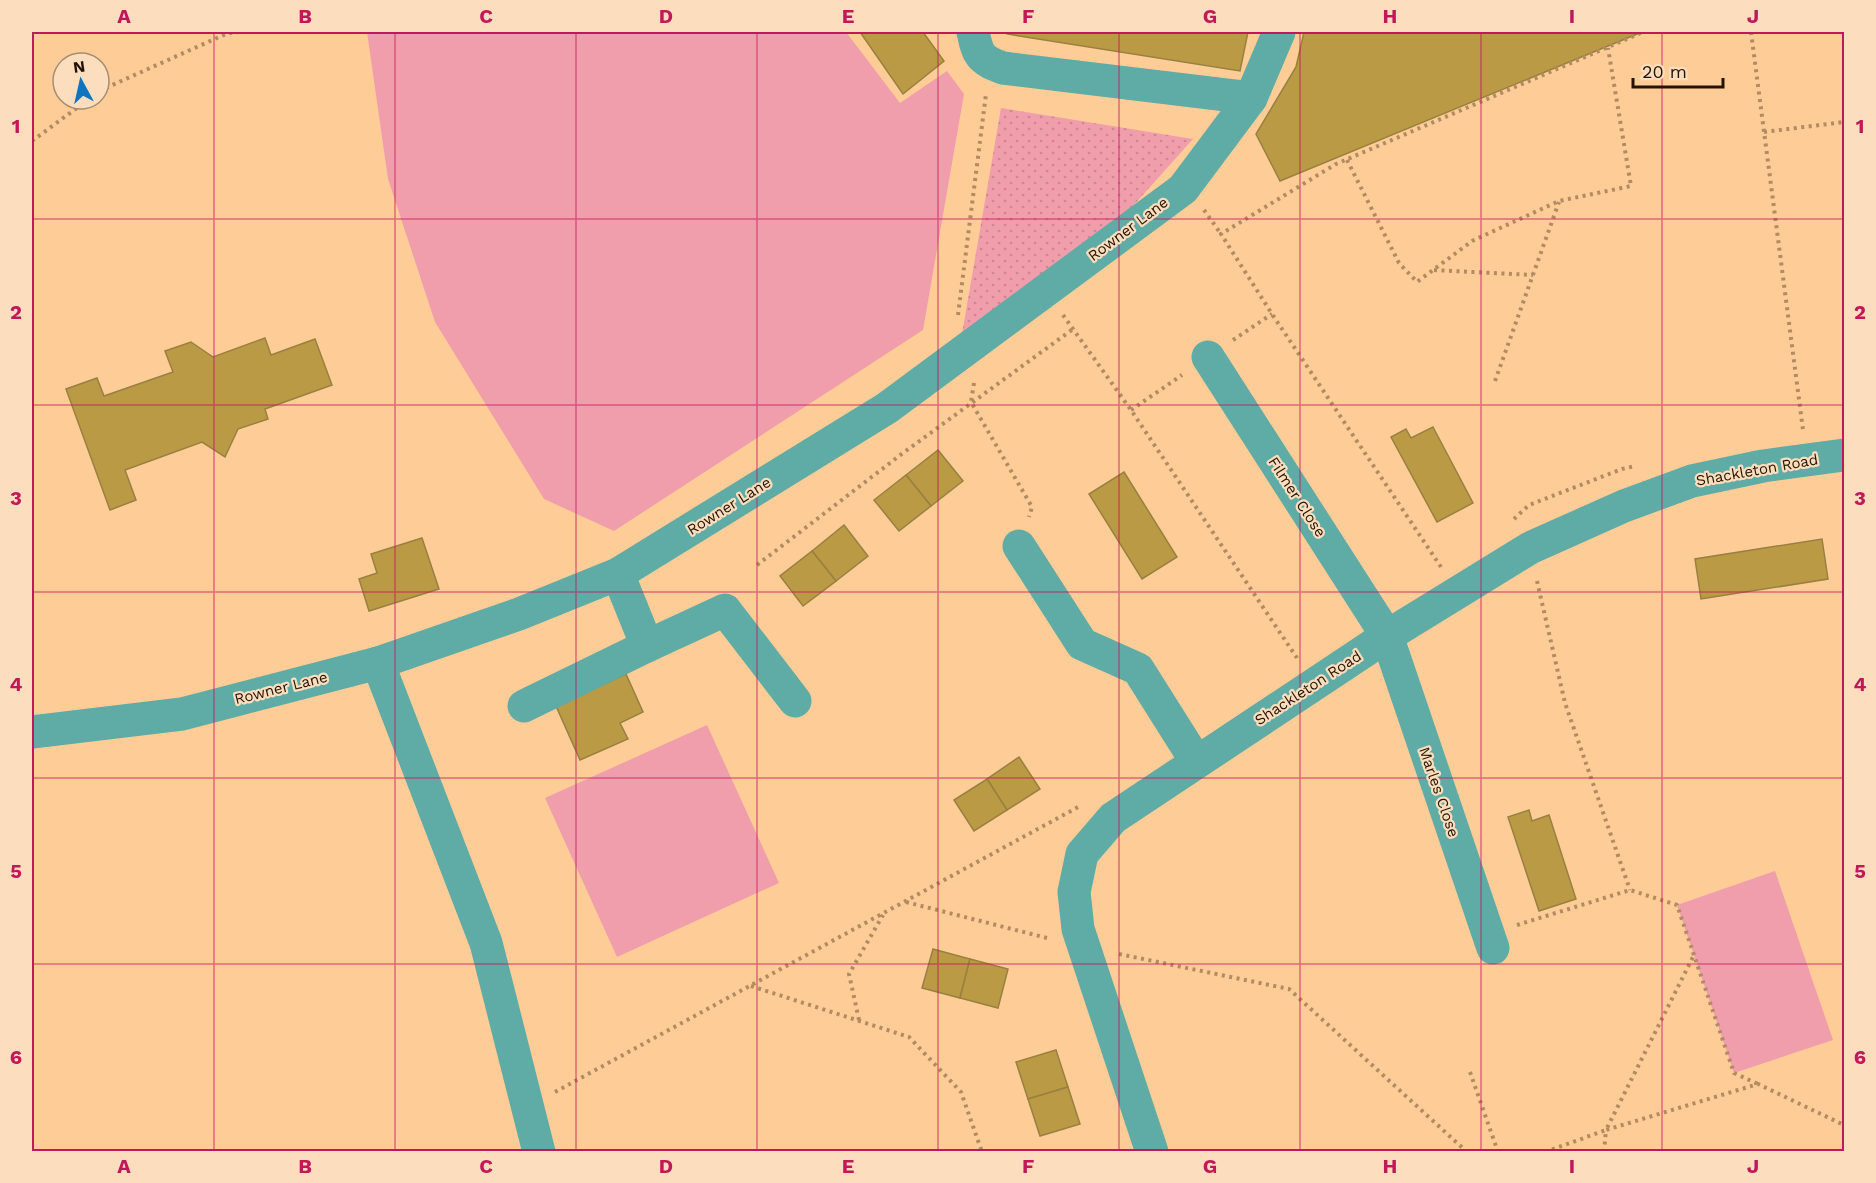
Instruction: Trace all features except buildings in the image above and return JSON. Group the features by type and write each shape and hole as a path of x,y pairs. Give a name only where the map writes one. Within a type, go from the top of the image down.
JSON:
{"street":[{"path":"973,32 977,52 990,63 1003,68 1251,99"},
{"name":"Rowner Lane","path":"32,732 182,714 378,663 519,614 618,574 887,408 1183,189 1251,99 1279,32"},
{"name":"Filmer Close","path":"1208,357 1387,636"},
{"name":"Shackleton Road","path":"1152,1152 1078,929 1074,892 1082,854 1113,818 1314,683 1530,548 1624,506 1692,481 1764,466 1845,455"},
{"path":"1019,546 1082,644 1138,669 1196,761"},
{"path":"618,574 647,646"},
{"path":"524,706 725,610 795,701"},
{"name":"Marles Close","path":"1387,636 1490,941"},
{"path":"378,663 486,943 539,1152"}],"path":[{"path":"111,86 228,32 241,32"},
{"path":"1458,592 1221,234 1336,164 1643,32"},
{"path":"1751,32 1806,461"},
{"path":"1347,160 1399,263 1417,282 1472,241 1559,201 1631,186 1608,48"},
{"path":"952,359 990,63"},
{"path":"32,141 73,111"},
{"path":"1764,132 1845,122"},
{"path":"1495,381 1559,201"},
{"path":"1433,270 1533,275"},
{"path":"1046,291 1131,410 1314,683"},
{"path":"757,564 971,402 1073,329"},
{"path":"971,402 1032,507 1019,546"},
{"path":"1530,548 1565,703 1630,890"},
{"path":"528,1107 1084,803"},
{"path":"1490,941 1630,890 1677,904 1734,1073 1845,1125"},
{"path":"905,902 1084,947 1289,989 1467,1152"},
{"path":"859,1021 849,974 884,913"},
{"path":"1604,1152 1605,1130 1694,956"},
{"path":"751,986 909,1037 961,1092 982,1152"},
{"path":"1470,1072 1498,1152"},
{"path":"1545,1152 1605,1130 1758,1084"}],"shaded area":[{"path":"367,32 846,32 900,103 947,71 964,94 923,330 614,531 544,499 435,322 388,179"},
{"path":"1001,108 1193,139 1133,206 962,334"},
{"path":"707,725 779,883 617,957 545,798"},
{"path":"1775,871 1833,1040 1734,1073 1677,905"}]}
